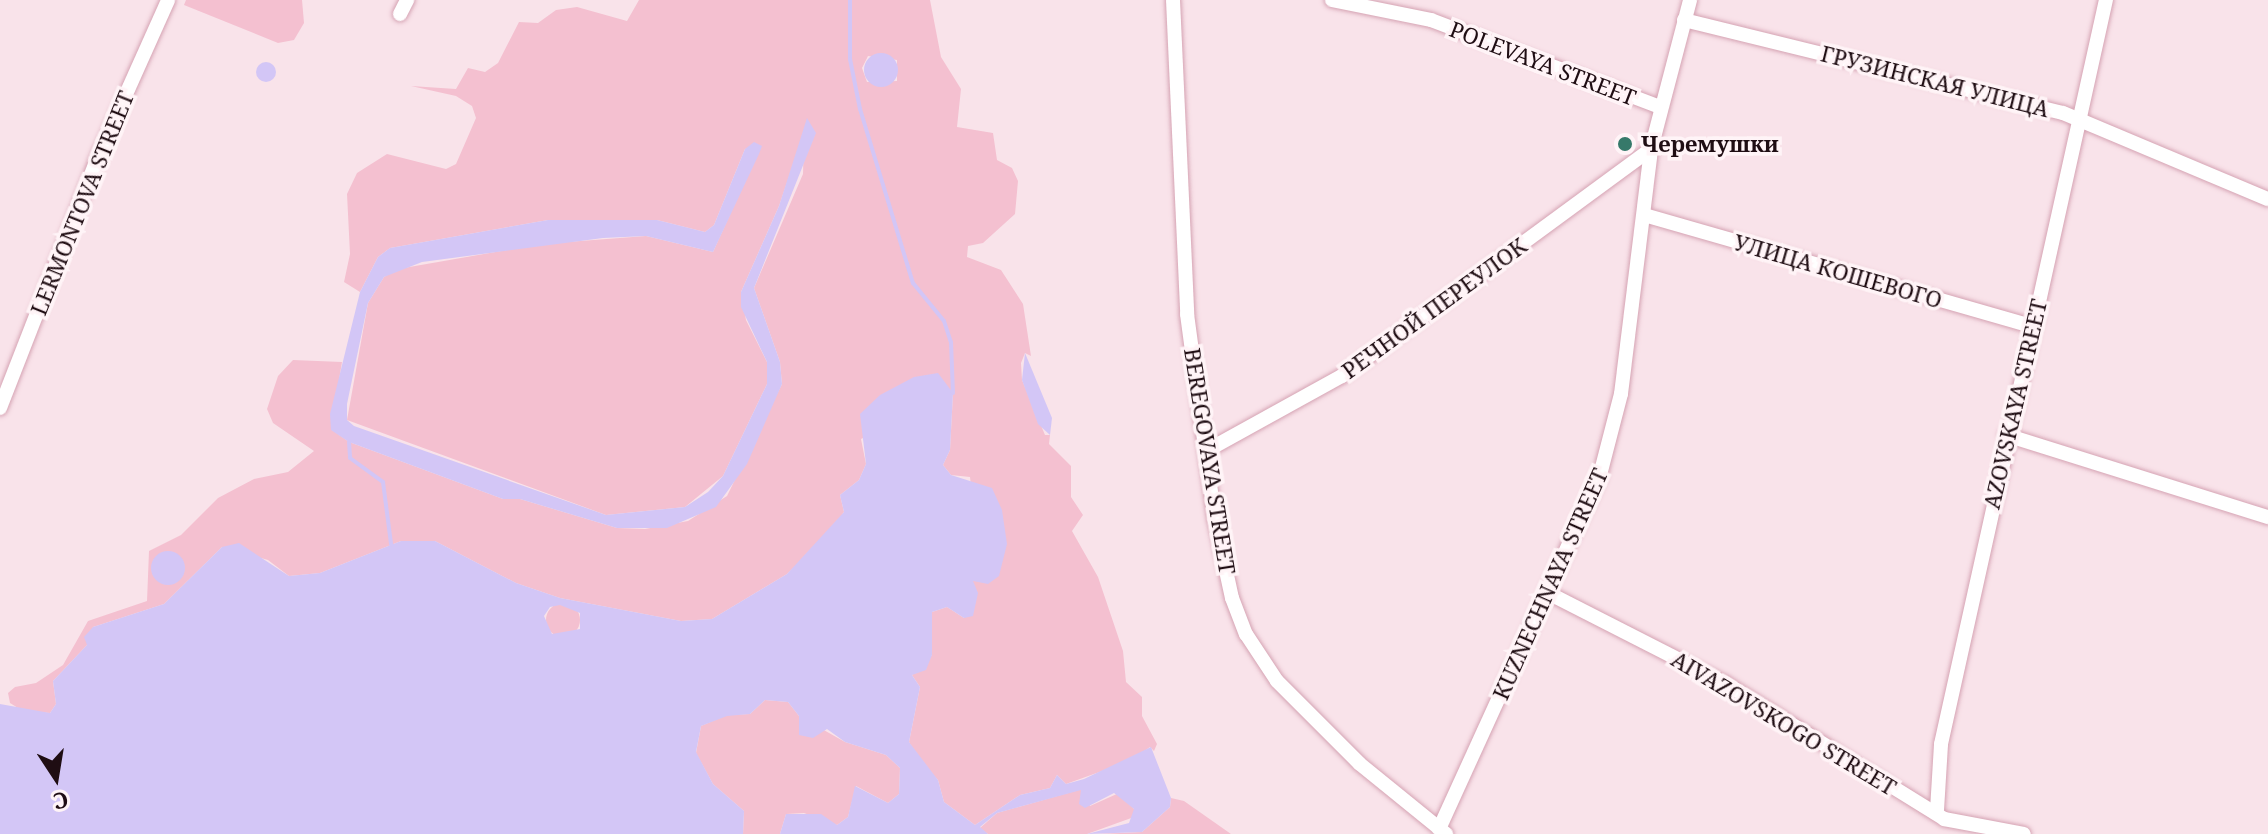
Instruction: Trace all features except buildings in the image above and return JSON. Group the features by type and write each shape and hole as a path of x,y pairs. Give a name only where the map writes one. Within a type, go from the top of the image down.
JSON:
{"street":[{"name":"LERMONTOVA STREET","path":"0,408 97,159 168,0"},
{"name":"BEREGOVAYA STREET","path":"1173,0 1186,302 1206,451 1232,598 1259,659 1316,723 1443,832"},
{"name":"POLEVAYA STREET","path":"1332,0 1431,20 1660,107"},
{"name":"KUZNECHNAYA STREET","path":"1443,832 1591,500 1610,441 1629,347 1651,149 1690,0"},
{"name":"AZOVSKAYA STREET","path":"1940,834 1941,744 2006,435 2106,0"},
{"name":"ГРУЗИНСКАЯ УЛИЦА","path":"1684,20 2063,113 2080,123 2268,199"},
{"name":"РЕЧНОЙ ПЕРЕУЛОК","path":"1206,451 1342,376 1651,149"},
{"name":"УЛИЦА КОШЕВОГО","path":"1644,215 2032,326"},
{"path":"2006,435 2268,517"},
{"name":"AIVAZOVSKOGO STREET","path":"1548,593 1725,683 1876,781 1941,814 2024,834"}],"shaded area":[{"path":"186,0 302,0 304,23 294,40 278,43 184,5"},
{"path":"639,0 930,0 941,57 961,89 957,127 993,133 997,160 1012,168 1018,181 1015,214 983,243 968,246 967,257 1001,270 1023,304 1031,356 1025,353 1021,363 1022,380 1045,435 1050,435 1049,444 1071,466 1071,497 1083,515 1072,531 1098,577 1123,651 1126,682 1142,697 1142,716 1157,744 1154,751 1150,747 1130,761 1066,784 1057,775 1050,788 1020,795 975,825 944,802 938,780 918,758 909,742 920,687 912,675 932,655 932,612 947,607 964,618 972,581 982,580 970,477 951,475 943,465 950,450 953,393 861,439 866,464 859,480 840,495 844,512 822,541 787,574 712,619 681,621 560,598 516,583 435,541 401,541 320,573 289,576 268,560 222,547 164,604 93,627 87,645 53,681 56,704 50,713 23,711 10,703 8,693 15,687 36,683 63,665 88,621 147,601 149,551 181,535 218,498 254,479 288,472 314,451 273,423 267,409 278,376 293,360 342,362 331,429 349,442 503,499 520,499 617,528 645,529 688,521 727,496 782,384 780,362 754,288 803,174 804,132 779,206 741,292 746,320 767,362 767,384 723,476 685,507 606,515 347,420 368,303 384,277 398,269 541,244 646,236 713,252 761,146 745,149 714,225 705,232 657,220 548,220 390,248 378,257 360,292 344,282 350,254 347,194 357,173 387,154 446,169 456,164 476,118 472,106 456,96 411,86 456,89 468,68 485,72 498,63 519,22 538,23 556,10 577,7 627,21","holes":["868,56 897,60 897,81 867,82 862,68"]},
{"path":"881,53 893,58 898,70 893,82 881,87 869,82 864,70 869,58"},
{"path":"266,62 273,65 276,72 273,79 266,82 259,79 256,72 259,65"},
{"path":"807,118 816,133 754,288 780,362 782,384 747,464 716,507 667,528 617,528 520,499 503,499 349,442 331,430 330,414 360,292 378,257 390,248 548,220 657,220 705,232 714,225 745,149 754,142 762,146 713,252 646,236 603,238 422,262 384,277 368,303 347,404 347,420 354,426 606,515 685,507 708,492 723,476 767,384 767,362 741,307 741,292 779,206"},
{"path":"1025,353 1052,418 1050,435 1038,424 1022,380"},
{"path":"938,373 953,393 950,450 943,465 951,475 992,488 1002,510 1007,544 999,576 988,584 973,581 978,593 973,616 964,618 947,607 932,612 932,655 926,670 912,675 920,687 909,742 938,780 944,802 975,825 1020,795 1050,788 1057,775 1066,784 1084,779 1151,747 1171,798 1170,807 1142,832 1087,834 1129,823 1134,809 1114,793 1085,808 1079,804 1081,790 997,813 980,827 988,834 780,834 786,814 821,814 837,825 848,817 855,786 888,803 899,794 900,768 886,755 845,742 827,729 813,738 799,735 799,716 788,702 765,700 750,714 727,716 701,726 696,752 713,784 744,811 743,834 0,834 0,704 50,713 56,704 53,681 87,645 84,637 93,627 164,604 222,547 239,543 289,576 320,573 401,541 435,541 516,583 560,598 681,621 712,619 787,574 844,512 840,495 859,480 866,464 860,414 880,395 914,377","holes":["560,605 580,613 580,629 552,634 544,616 550,607"]},
{"path":"168,551 180,556 185,568 180,580 168,585 156,580 151,568 156,556"},
{"path":"563,603 575,608 580,620 575,632 563,637 551,632 546,620 551,608"},
{"path":"765,700 788,702 799,716 845,742 886,755 900,768 899,794 888,803 856,786 848,817 837,825 804,813 786,814 780,834 743,834 744,811 713,784 696,753 701,726 727,715 750,714"},
{"path":"1082,789 1090,806 1119,793 1134,809 1134,817 1087,834 988,834 980,828 997,813"},
{"path":"1171,798 1184,801 1231,834 1099,834 1142,832 1170,807"}],"waterway":[{"path":"850,0 850,59 860,109 913,283 944,321 951,342 953,393"},
{"path":"349,442 350,458 383,482 391,544"}],"place":[{"name":"Черемушки","path":"1625,144"}]}
